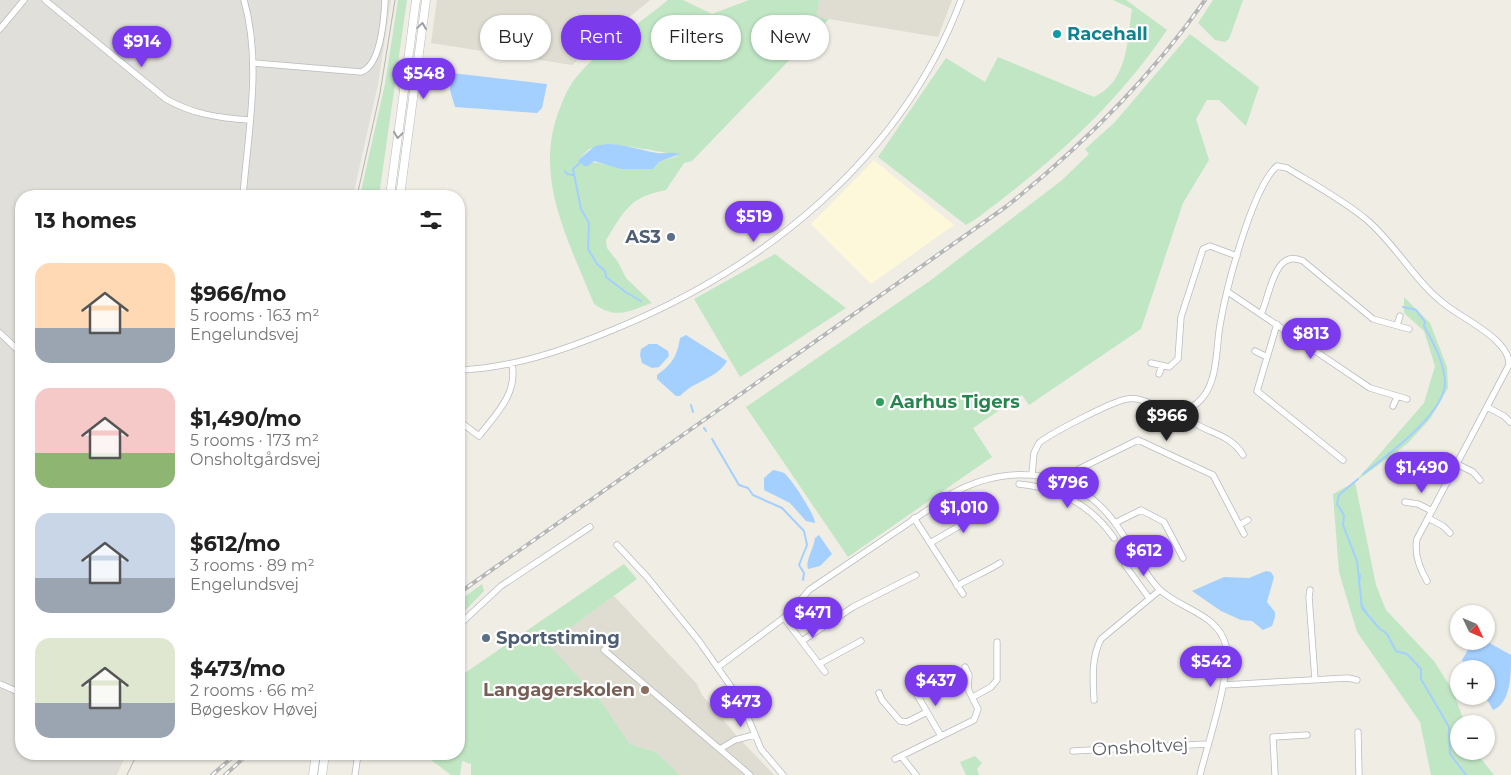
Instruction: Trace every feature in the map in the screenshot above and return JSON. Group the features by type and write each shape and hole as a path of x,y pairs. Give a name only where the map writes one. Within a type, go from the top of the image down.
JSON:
{"main road":[{"path":"391,190 416,0"},
{"path":"401,190 426,0"},
{"path":"313,775 315,760"},
{"path":"322,775 324,760"}],"street":[{"path":"0,29 24,0"},
{"path":"44,0 166,99 181,108 203,114 249,120"},
{"path":"243,190 253,63 251,24 244,0"},
{"path":"253,63 361,72 366,70 375,61 385,0"},
{"path":"465,369 512,364 563,349 645,317 731,271 785,234 841,184 887,131 930,67 961,0"},
{"path":"1032,474 1034,453 1039,443 1116,402 1133,398 1160,410 1183,410 1202,399 1212,382 1220,323 1237,256 1268,174 1277,166 1287,168 1343,201 1369,222 1434,295 1497,340 1509,352 1509,365 1428,518 1416,545 1420,568 1427,581"},
{"path":"1152,363 1169,367 1178,359 1181,317 1201,252 1210,246 1237,256"},
{"path":"1261,314 1278,267 1284,260 1294,258 1304,261 1373,319 1409,329"},
{"path":"1228,292 1370,388 1407,399"},
{"path":"1397,325 1400,316"},
{"path":"1277,324 1257,391 1342,460"},
{"path":"0,333 15,347"},
{"path":"1255,351 1267,357"},
{"path":"465,426 479,436 508,398 514,378 512,364"},
{"path":"1159,374 1162,366"},
{"path":"1393,406 1397,397"},
{"path":"1487,407 1504,416 1510,422"},
{"path":"1183,410 1190,422 1235,442 1243,454"},
{"path":"1073,487 1079,469 1138,440 1213,475 1244,534"},
{"path":"1456,464 1473,472 1480,480"},
{"name":"Onsholtvej","path":"718,667 784,618 809,590 953,493 975,482 994,476 1032,474 1043,476 1073,487 1094,501 1115,523 1149,577 1160,590 1210,620 1223,638 1226,648 1227,667 1200,775"},
{"path":"1040,487 1043,476"},
{"path":"1019,484 1040,487 1059,493 1082,505 1102,522 1114,538"},
{"path":"1405,502 1418,504 1432,511"},
{"path":"930,543 987,510"},
{"path":"1115,523 1141,510 1164,522 1183,558"},
{"path":"914,518 963,594"},
{"path":"1428,518 1443,526 1450,533"},
{"path":"1239,525 1248,520"},
{"path":"465,619 501,586 590,528"},
{"path":"617,545 680,616 718,667 741,701 761,749 783,775"},
{"path":"957,586 977,573 985,572 1000,563"},
{"path":"1125,565 1149,598"},
{"path":"802,641 853,607 916,575"},
{"path":"1094,700 1094,662 1096,649 1101,639 1160,590"},
{"path":"1310,590 1315,679"},
{"path":"784,618 825,672"},
{"path":"819,664 861,641"},
{"path":"611,642 604,650 750,775"},
{"path":"973,697 991,687 997,680 997,642"},
{"path":"916,775 898,757 974,720 978,709 968,688 968,675 965,667"},
{"path":"1222,685 1315,679 1348,678 1357,680"},
{"path":"918,680 916,693 941,736"},
{"path":"0,684 15,690"},
{"path":"879,693 882,700 900,721 906,722 926,712"},
{"path":"1358,732 1360,775"},
{"path":"720,749 735,740 754,734"},
{"path":"1275,775 1273,737 1306,735"},
{"name":"Onsholtvej","path":"1073,751 1207,744"},
{"path":"355,775 357,760"}],"shaded area":[{"path":"0,0 391,0 378,84 354,190 15,190 15,760 123,760 117,775 0,775"},
{"path":"437,0 650,0 632,15 561,15 561,60 578,60 572,65 540,60 551,60 551,15 480,15 480,51 431,43"},
{"path":"819,0 952,0 938,37 829,19 829,15 817,15"},
{"path":"874,160 954,225 871,284 811,224"},
{"name":"Langagerskolen","path":"614,596 697,684 702,695 774,775 680,775 656,752 630,744 603,704 547,644"}],"green space":[{"path":"398,0 407,0 380,190 361,190 385,84"},
{"path":"668,0 683,0 712,14 749,0 819,0 817,15 751,15 751,60 789,60 692,161 684,163 666,190 636,201 624,213 606,240 607,248 618,262 626,278 652,303 623,313 616,313 609,312 594,304 565,232 552,184 550,159 552,134 563,99 570,86 593,60 641,60 641,21","holes":["607,144 678,156 659,162 653,169 578,160 589,149"]},
{"path":"1113,0 1126,0 1167,30 1125,85 1080,133 1030,177 976,219 966,225 878,157 946,58 985,82 998,57 1094,97 1105,90 1114,81 1124,59 1132,9"},
{"path":"1213,0 1243,0 1229,39 1225,42 1215,40 1198,23"},
{"path":"1190,34 1259,87 1246,126 1219,100 1207,100 1196,119 1209,160 1183,203 1141,329 1029,405 1022,395 973,428 992,457 848,557 746,407 931,280 1061,181 1089,154 1085,149 1114,123"},
{"path":"775,254 846,308 740,377 694,299"},
{"path":"1404,297 1430,323 1447,367 1448,388 1430,419 1407,444 1355,482 1424,403 1435,366 1424,331 1404,313"},
{"path":"1355,482 1376,585 1386,610 1434,661 1450,686 1450,705 1458,705 1462,715 1450,715 1450,760 1482,760 1494,775 1431,775 1420,722 1357,632 1339,572 1333,494"},
{"path":"624,564 637,579 548,644 603,704 630,744 656,752 680,775 471,775 471,764 462,761 460,775 451,775 431,760 465,760 465,673"},
{"path":"482,584 484,591 465,611 465,597"},
{"path":"975,756 982,763 977,769 979,775 966,775 960,762"}],"water":[{"path":"452,73 547,84 542,108 537,113 455,107 450,90"},
{"path":"607,144 657,153 680,154 659,162 653,169 621,169 594,161 588,166 584,166 578,160 595,146"},
{"path":"686,335 727,361 718,372 692,386 680,396 676,396 657,379 657,375 673,360 680,338"},
{"path":"649,344 657,344 668,351 669,356 659,367 652,368 642,363 641,349"},
{"path":"773,470 784,473 792,482 807,505 815,523 806,521 790,503 764,490 764,478"},
{"path":"819,535 832,554 820,566 808,569 807,566 815,538"},
{"path":"1266,571 1271,572 1274,577 1267,602 1275,612 1275,617 1272,626 1263,630 1252,621 1241,620 1221,611 1192,591 1224,577 1249,578"},
{"path":"1495,646 1511,655 1509,687 1507,695 1499,706 1493,710 1490,705 1495,705 1495,660 1462,660 1468,650 1495,650"}],"waterway":[{"path":"582,161 573,169 581,209 589,223 588,249 597,264 605,271 606,277 641,301"},
{"path":"565,171 567,174 573,175"},
{"path":"1363,474 1399,446 1425,421 1442,395 1445,383 1441,361 1424,326 1425,322 1416,310 1403,307"},
{"path":"691,405 693,412"},
{"path":"712,439 739,485 748,488 753,495 782,508 804,531 807,545 799,565 804,573 803,580"},
{"path":"1358,479 1339,495 1337,504 1344,515 1343,525 1357,561 1362,608 1379,628 1387,634 1396,651 1407,654 1421,669 1421,679 1449,727 1450,754 1466,775"},
{"path":"1359,584 1360,575"},
{"path":"1361,604 1366,612"}],"tram line":[{"path":"358,190 380,93 395,0"},
{"path":"127,775 134,760"}],"railway":[{"path":"465,589 1007,206 1088,136 1138,85 1205,0"},
{"path":"212,775 229,760"},
{"path":"225,775 241,760"}],"place":[{"name":"Racehall","path":"1057,34"},
{"name":"AS3","path":"671,237"},
{"name":"Aarhus Tigers","path":"880,402"},
{"name":"Sportstiming","path":"486,638"},
{"name":"Langagerskolen","path":"645,690"}]}
